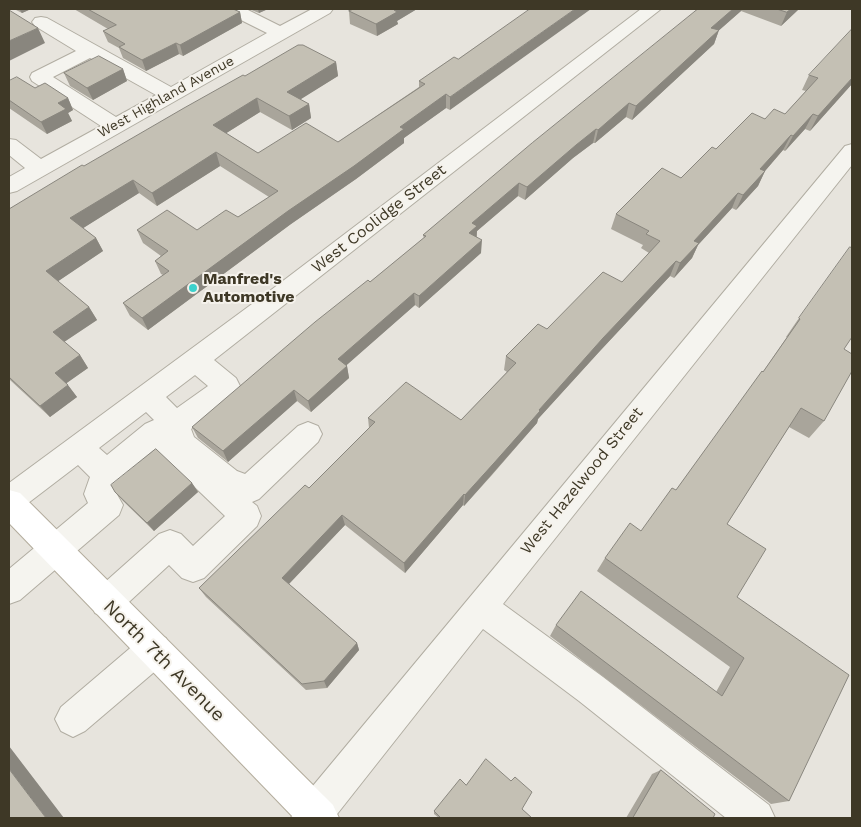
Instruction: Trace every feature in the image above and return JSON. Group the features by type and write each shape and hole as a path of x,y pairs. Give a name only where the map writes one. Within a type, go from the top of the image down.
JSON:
{"main road":[{"name":"North 7th Avenue","path":"9,502 315,816"}],"street":[{"path":"233,9 280,33"},
{"name":"West Highland Avenue","path":"9,186 324,9"},
{"name":"West Coolidge Street","path":"9,502 652,9"},
{"path":"41,22 171,95"},
{"path":"90,51 39,77 115,126"},
{"path":"9,144 40,168"},
{"name":"West Hazelwood Street","path":"315,816 481,607 852,151"},
{"path":"176,425 226,386 195,360"},
{"path":"148,396 176,425 183,445 227,480 249,490 308,434"},
{"path":"9,588 108,505 99,494 106,473 155,432 246,516 193,567 170,544 106,602"},
{"path":"79,447 106,473"},
{"path":"481,607 591,689 756,818"},
{"path":"73,718 154,650"}],"building":[{"path":"88,9 233,9 240,12 180,45 176,43 142,60 119,47 125,44 103,31 116,25"},
{"path":"354,9 397,9 394,10 397,12 376,24 349,11"},
{"path":"530,9 575,9 450,97 446,94 400,127 404,129 354,166 288,211 142,318 123,303 169,271 155,261 168,251 137,230 167,210 197,230 226,210 238,217 278,191 216,152 152,193 133,180 70,218 96,238 46,271 89,307 53,332 80,355 55,373 68,385 40,406 9,377 9,209 82,165 84,166 298,45 303,45 336,62 287,92 309,104 289,116 257,98 213,125 258,153 306,123 338,142 425,84 419,81 454,57 458,59"},
{"path":"698,9 733,9 711,28 719,30 636,106 629,103 527,187 519,183 472,223 477,226 469,233 482,240 419,296 414,293 338,359 347,366 308,401 294,390 223,451 192,427 315,322 368,280 370,282 426,236 423,235 532,143"},
{"path":"777,9 791,9 787,12"},
{"path":"9,10 38,28 9,41"},
{"path":"852,29 852,78 818,116 813,114 793,136 791,135 760,169 765,171 743,195 738,193 694,241 699,243 680,263 676,261 603,338 404,563 342,515 282,578 357,643 324,681 302,684 199,588 305,485 309,488 375,422 368,418 406,382 461,420 516,363 506,356 538,324 547,329 603,272 622,282 660,241 646,234 649,231 616,214 662,168 681,178 712,147 716,149 752,113 765,119 774,109 785,114 818,78 809,75"},
{"path":"99,56 123,69 87,88 64,73"},
{"path":"17,77 35,88 45,83 68,98 58,103 66,109 41,122 9,100 9,81"},
{"path":"850,247 852,248 852,337 844,349 852,354 852,371 824,421 801,408 727,524 766,549 737,597 849,675 789,801 556,625 581,591 722,696 744,658 605,558 630,523 641,531 672,488 676,490 763,372"},
{"path":"156,449 192,483 147,523 115,492 111,485"},
{"path":"486,759 511,781 515,777 532,792 522,809 532,818 441,818 434,811 460,779 466,785"},
{"path":"9,769 46,818 9,818"},
{"path":"661,770 715,814 713,818 633,818"}],"place":[{"name":"Manfred's Automotive","path":"193,288"}]}
